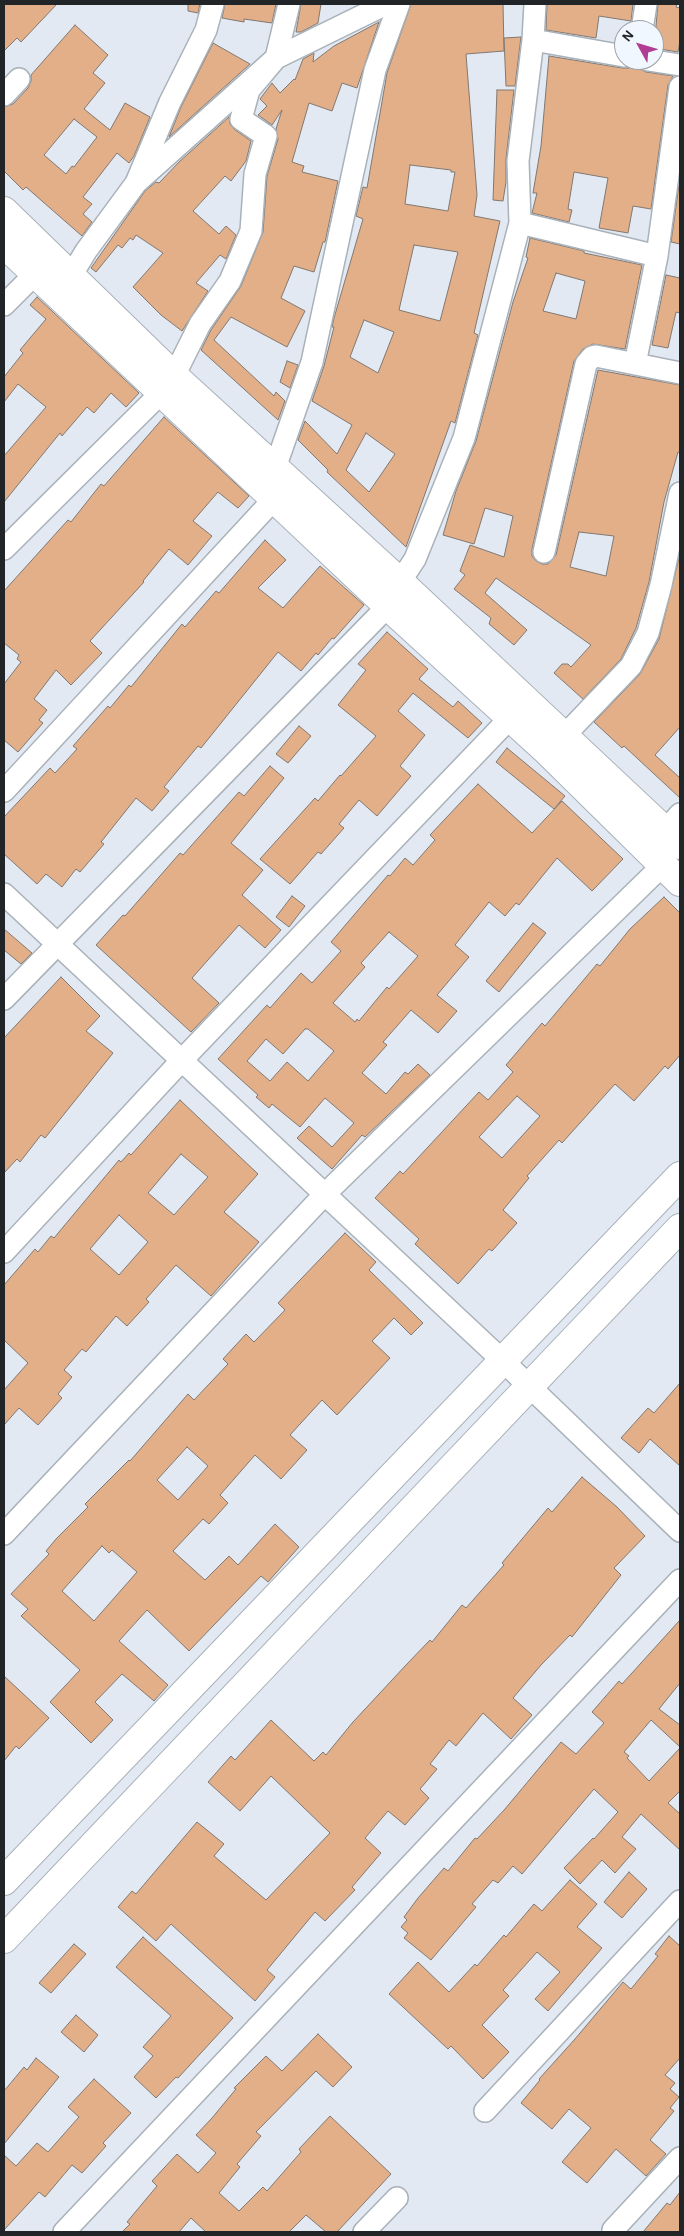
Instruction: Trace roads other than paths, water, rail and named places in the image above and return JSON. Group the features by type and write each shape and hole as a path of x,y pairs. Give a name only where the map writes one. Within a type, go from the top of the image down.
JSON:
{"main road":[{"path":"4,211 71,276 168,384 275,498 394,594 675,830"},
{"path":"4,244 34,274 168,384 275,468 510,718 584,787 671,874"},
{"path":"4,1881 680,1176"},
{"path":"5,1934 60,1880 531,1387 680,1228"},
{"path":"31,1853 60,1880"}],"street":[{"path":"136,183 170,102 206,30 213,4"},
{"path":"4,549 168,384 200,324 230,281 251,231 256,174 266,136 241,119 249,90 276,58 289,4"},
{"path":"71,276 86,251 136,183 276,58 386,4"},
{"path":"275,468 312,362 376,70 399,4"},
{"path":"4,999 394,594 415,559 464,438 520,223 518,161 533,40 535,4"},
{"path":"644,20 646,4"},
{"path":"533,40 614,54"},
{"path":"664,62 680,65"},
{"path":"4,95 19,79"},
{"path":"635,364 657,256 680,87"},
{"path":"520,223 657,256"},
{"path":"4,305 34,274"},
{"path":"544,552 586,364 592,357 596,356 680,373"},
{"path":"564,736 631,666 671,586 680,493"},
{"path":"4,791 275,498"},
{"path":"4,1252 182,1060 510,718"},
{"path":"4,1534 325,1194 671,874"},
{"path":"4,894 531,1387 680,1530"},
{"path":"64,2232 680,1580"},
{"path":"485,2112 680,1901"},
{"path":"613,2230 680,2158"},
{"path":"364,2232 397,2198"}]}
